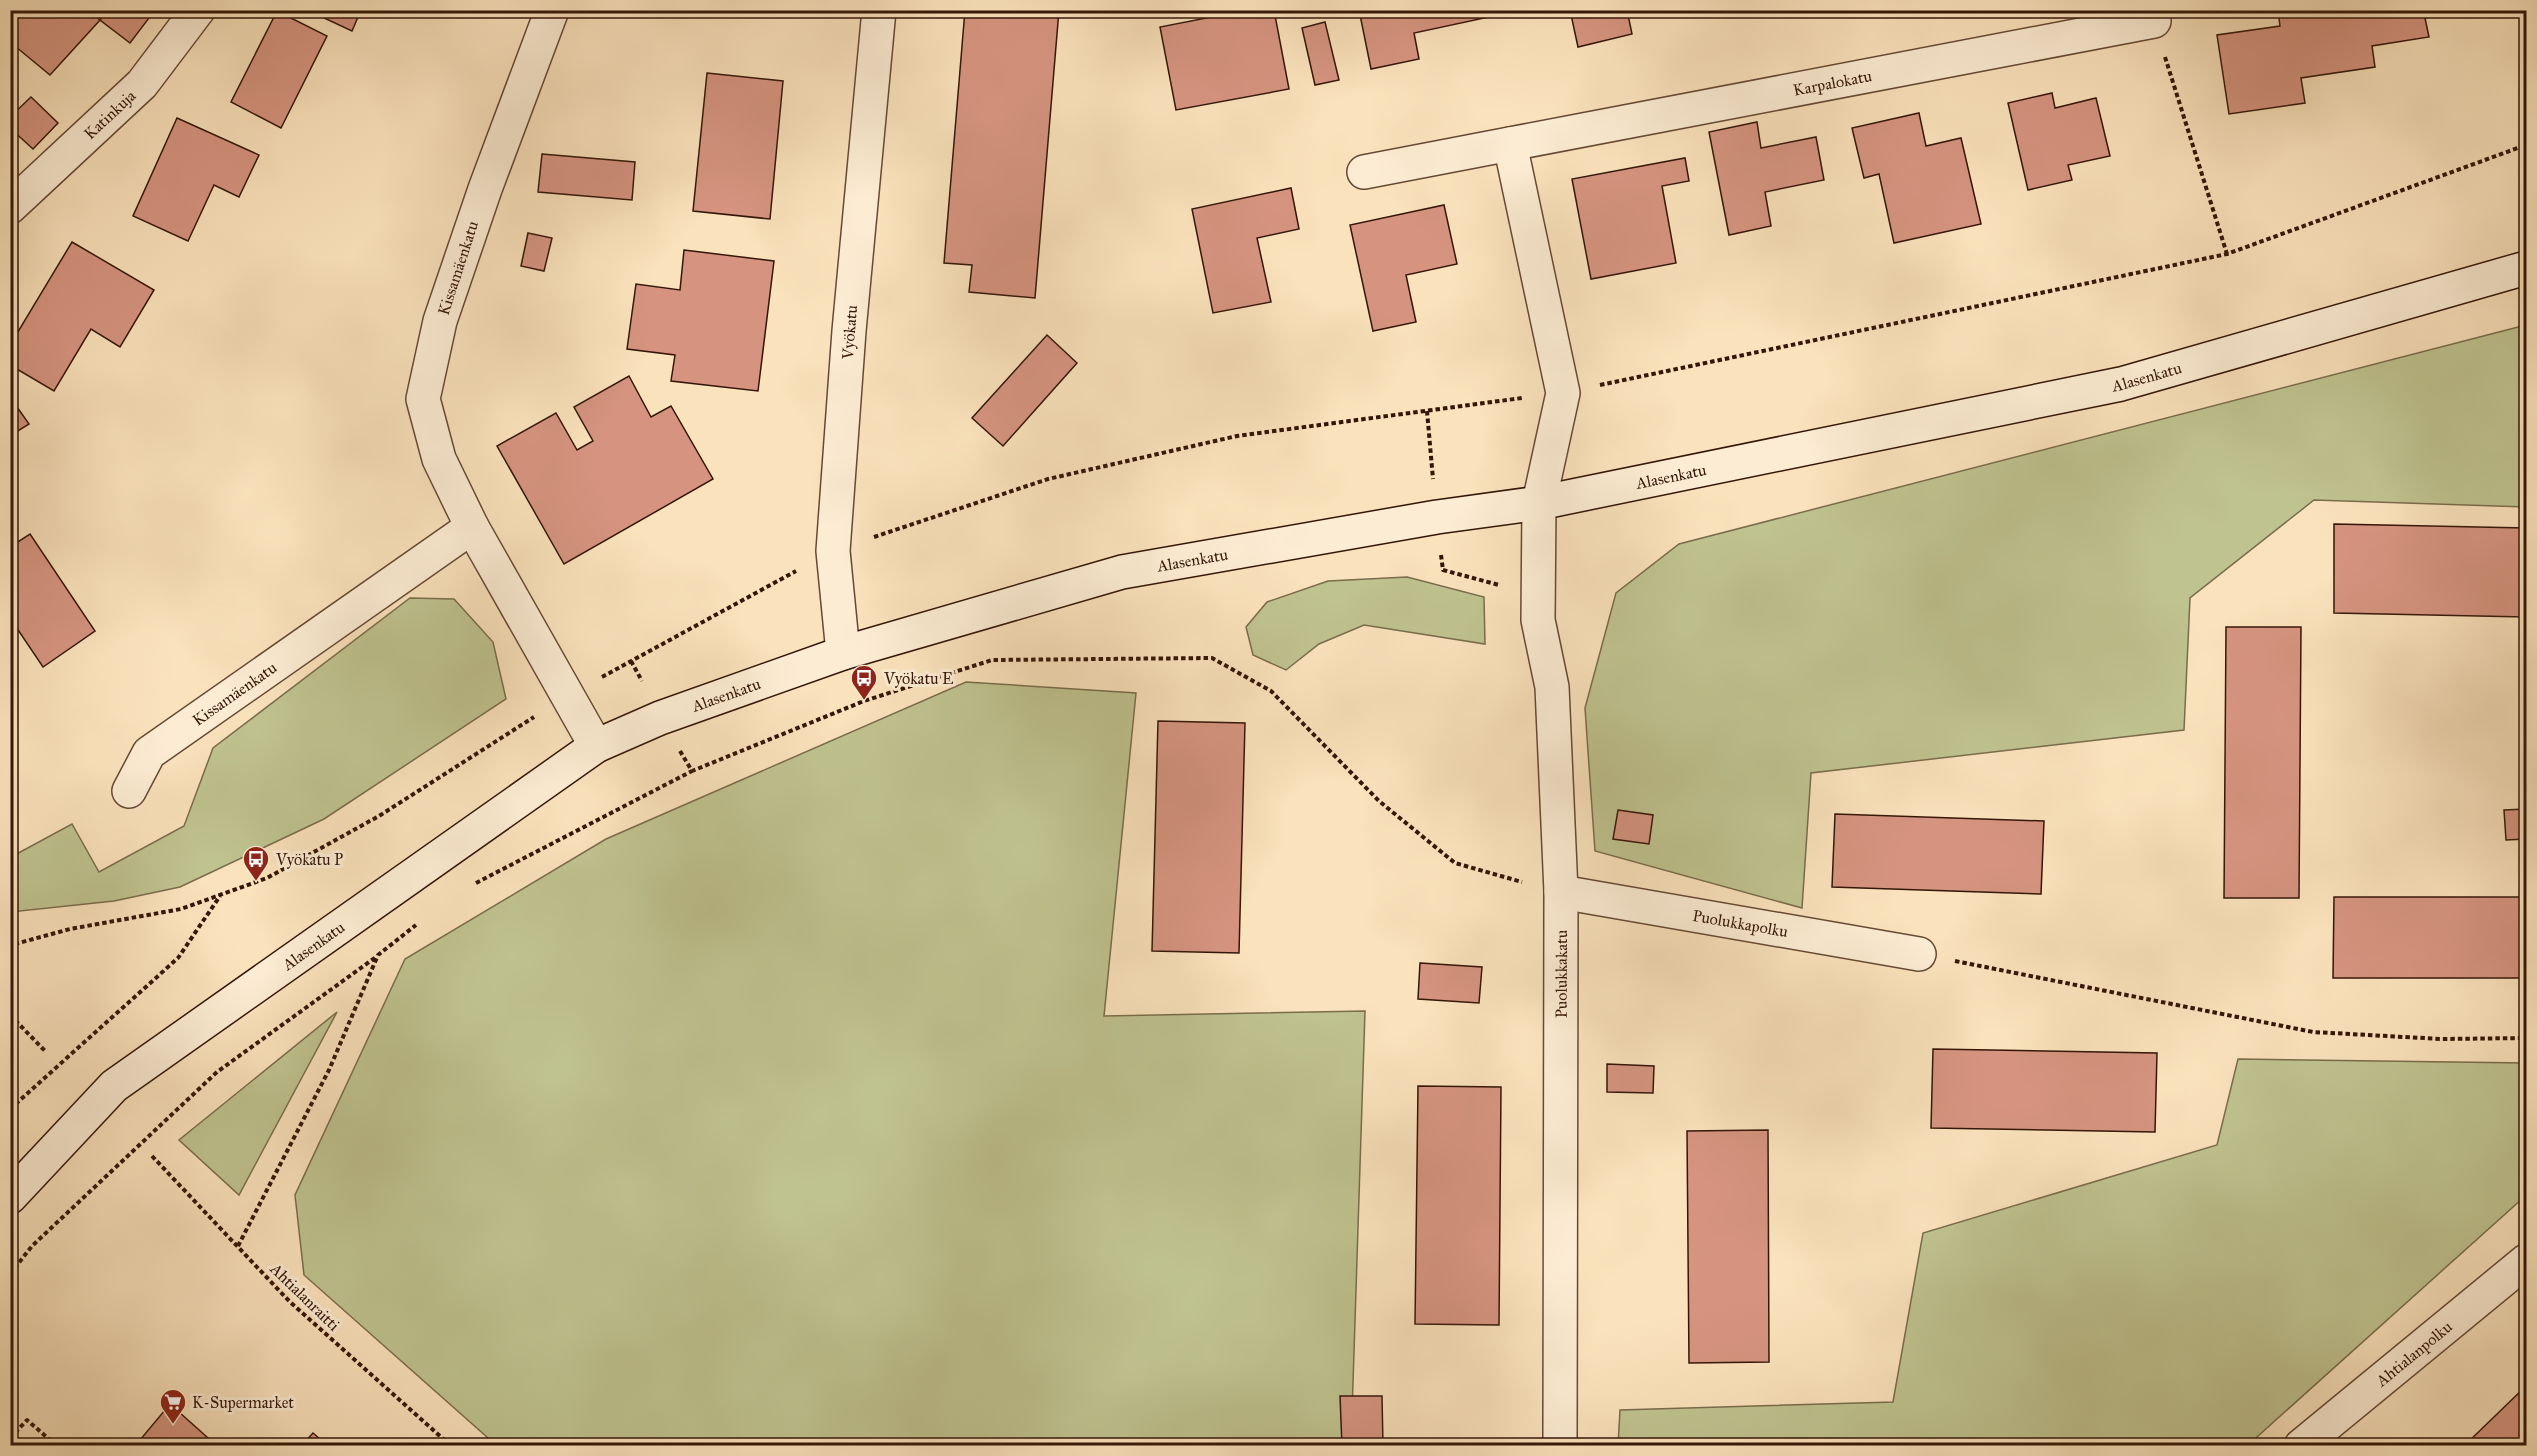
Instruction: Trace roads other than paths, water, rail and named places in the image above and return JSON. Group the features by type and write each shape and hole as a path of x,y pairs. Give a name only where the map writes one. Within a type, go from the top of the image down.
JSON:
{"street":[{"name":"Katinkuja","path":"10,207 142,84 198,10"},
{"name":"Kissamäenkatu","path":"552,10 485,189 440,321 423,399 439,459 472,527 596,746"},
{"name":"Vyökatu","path":"843,653 833,551 849,331 879,10"},
{"name":"Karpalokatu","path":"1364,172 2154,21"},
{"path":"1510,144 1563,393 1539,503"},
{"name":"Alasenkatu","path":"10,1197 114,1086 596,746 660,718 843,653 1122,572 1437,517 1539,503 2121,384 2526,268"},
{"name":"Puolukkakatu","path":"1539,503 1538,620 1552,687 1561,892 1560,1446"},
{"name":"Kissamäenkatu","path":"129,791 149,753 472,527"},
{"name":"Puolukkapolku","path":"1561,892 1919,954"},
{"name":"Ahtialanpolku","path":"2301,1446 2526,1261"}],"place":[{"name":"Vyökatu E","path":"864,701"},
{"name":"Vyökatu P","path":"256,882"},
{"name":"K-Supermarket","path":"173,1425"}]}
